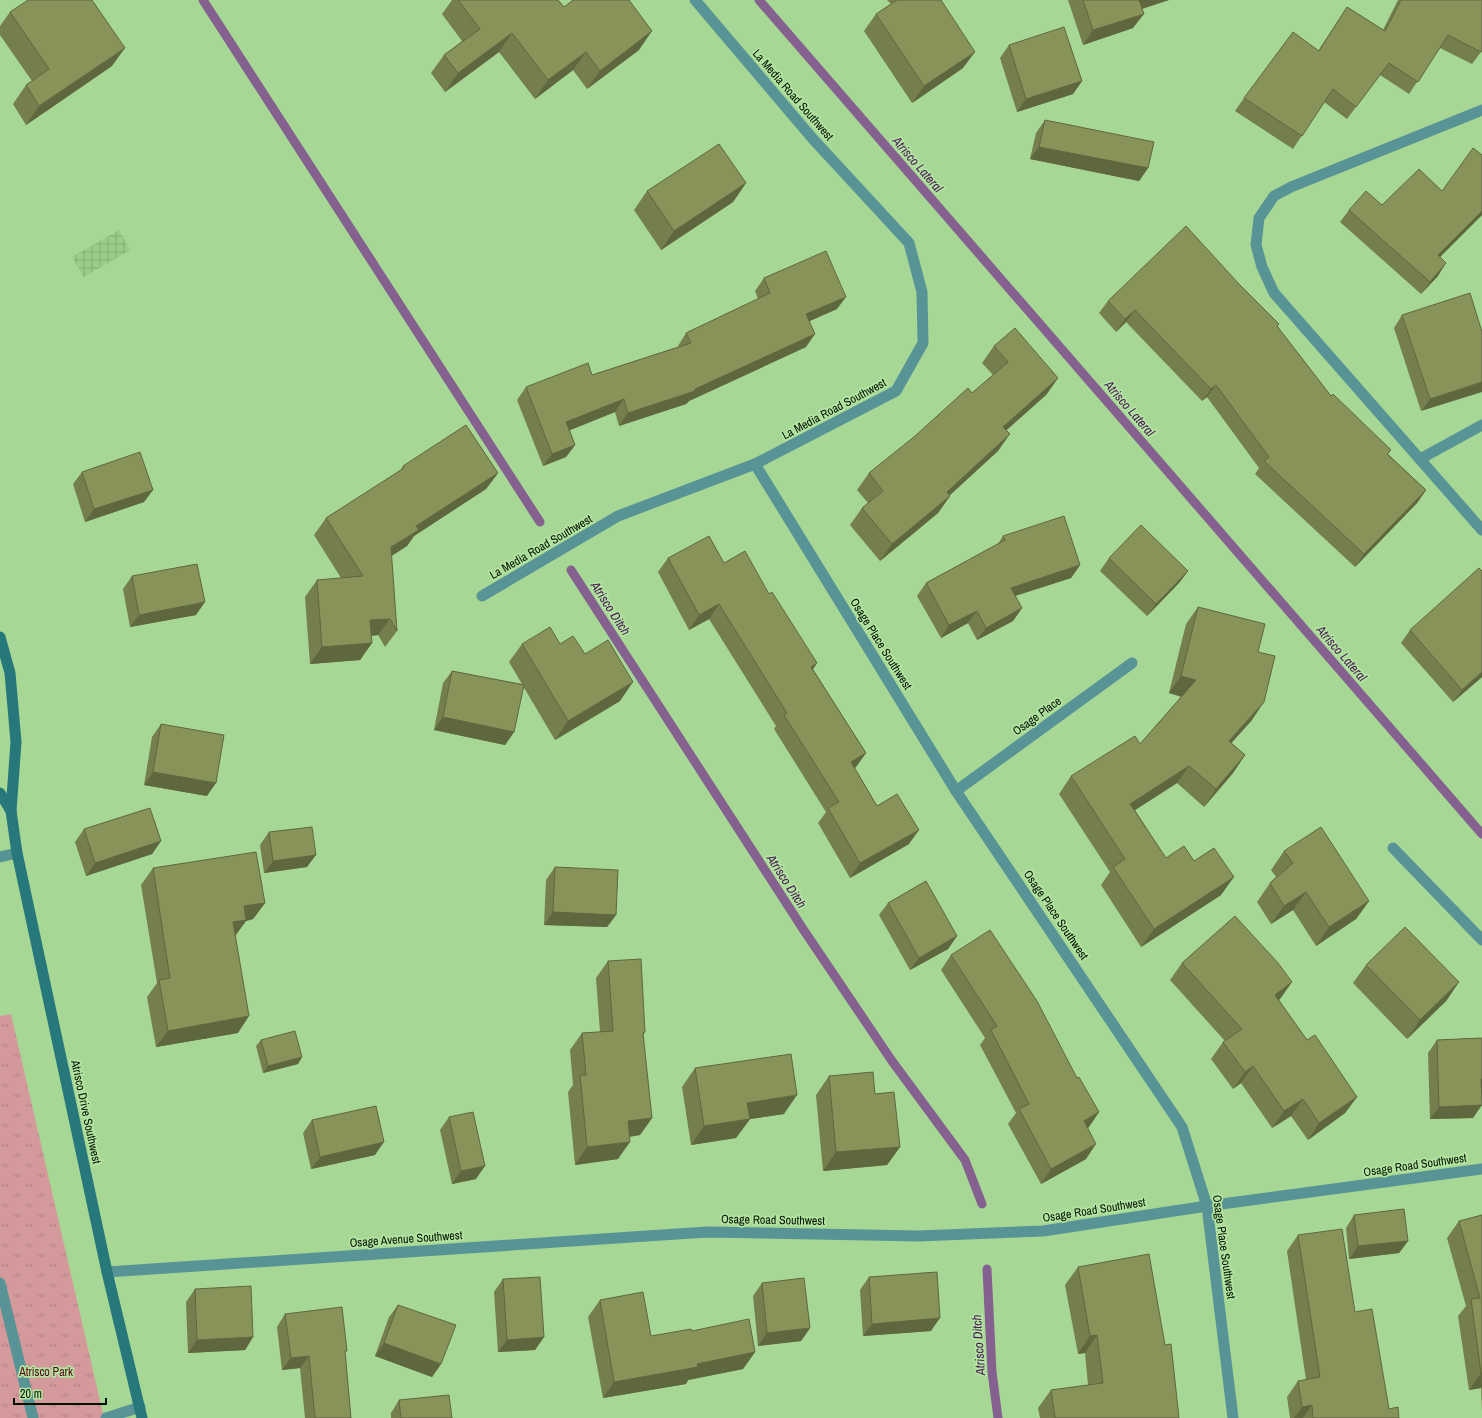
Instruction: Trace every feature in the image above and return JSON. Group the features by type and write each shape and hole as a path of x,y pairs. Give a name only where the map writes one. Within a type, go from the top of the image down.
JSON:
{"main road":[{"name":"Atrisco Drive Southwest","path":"0,638 10,673 16,742 12,811 17,852 107,1272 141,1413"},
{"name":"Atrisco Drive Southwest","path":"0,793 12,811"}],"street":[{"name":"La Media Road Southwest","path":"482,596 618,516 755,464 896,391 923,343 922,292 909,243 813,139 696,0"},
{"path":"1482,110 1291,187 1274,196 1259,218 1256,246 1262,267 1274,293 1482,530"},
{"path":"1420,459 1482,425"},
{"name":"Osage Place Southwest","path":"755,464 956,791 1182,1127 1208,1206 1233,1418"},
{"name":"Osage Place","path":"956,791 1132,663"},
{"path":"1393,848 1482,940"},
{"path":"0,857 17,852"},
{"name":"Osage Road Southwest","path":"707,1232 918,1236 1043,1231 1208,1206 1482,1169"},
{"name":"Osage Avenue Southwest","path":"107,1272 707,1232"},
{"path":"0,1283 33,1418"},
{"path":"106,1418 141,1413"}],"shaded area":[{"path":"119,230 130,250 84,277 72,257"}],"green space":[{"name":"Atrisco Park","path":"11,1014 104,1418 0,1418 0,1016"}],"building":[{"path":"28,0 92,0 125,48 39,106 26,85 49,69 10,12"},
{"path":"458,0 558,0 564,7 573,0 629,0 652,31 600,71 586,52 548,80 512,33 458,73 444,55 480,29"},
{"path":"897,0 941,0 975,52 924,86 876,14"},
{"path":"1083,0 1139,0 1144,14 1093,30"},
{"path":"1401,0 1482,0 1481,52 1448,35 1418,82 1389,63 1356,107 1333,89 1302,136 1244,98 1293,32 1319,51 1347,7 1385,31"},
{"path":"1064,27 1082,81 1026,99 1009,45"},
{"path":"1045,120 1154,142 1148,168 1039,147"},
{"path":"719,144 746,183 674,231 647,191"},
{"path":"1473,148 1482,155 1482,211 1438,255 1446,263 1430,282 1349,210 1366,191 1382,205 1419,169 1442,191"},
{"path":"1186,226 1239,284 1279,324 1277,326 1331,396 1333,394 1391,450 1387,454 1426,490 1364,554 1264,461 1269,457 1216,385 1211,389 1135,310 1125,319 1108,301"},
{"path":"826,251 846,297 806,314 815,334 695,389 695,391 628,413 624,399 566,422 575,445 552,454 526,387 588,363 592,375 691,343 686,333 770,293 764,278"},
{"path":"1470,293 1482,332 1482,382 1430,399 1402,315"},
{"path":"1015,328 1058,378 1003,427 1010,434 947,492 950,496 892,544 862,508 883,491 869,473 915,436 968,388 972,393 1008,362 994,346"},
{"path":"466,425 498,473 416,526 419,530 391,547 397,631 390,619 370,620 372,643 322,647 317,580 363,576 326,518 404,468 403,466"},
{"path":"140,452 153,490 94,509 82,472"},
{"path":"1064,516 1080,565 1011,588 1022,608 986,628 977,611 949,625 926,583 1005,540 1003,536"},
{"path":"1141,525 1188,571 1156,604 1109,558"},
{"path":"709,536 724,563 745,551 769,594 772,592 817,663 811,667 866,753 851,762 877,806 897,794 919,830 860,863 828,808 839,802 784,715 787,713 719,604 699,615 668,558"},
{"path":"197,564 205,602 139,615 132,576"},
{"path":"1479,568 1482,571 1482,672 1462,690 1410,630"},
{"path":"1198,607 1265,624 1258,652 1275,656 1264,702 1229,741 1245,755 1216,789 1189,766 1130,804 1166,858 1184,846 1194,861 1214,848 1234,877 1154,929 1113,867 1125,859 1071,776 1135,736 1140,744 1196,680 1181,676"},
{"path":"550,627 560,644 573,636 585,654 608,640 633,682 568,721 522,644"},
{"path":"452,671 524,685 514,732 443,717"},
{"path":"161,724 224,735 216,783 153,772"},
{"path":"150,808 161,841 95,863 84,829"},
{"path":"312,827 316,855 273,861 269,832"},
{"path":"1321,827 1369,901 1329,927 1306,892 1284,906 1270,883 1293,863 1284,851"},
{"path":"256,852 265,903 244,906 246,920 233,922 249,1016 168,1031 159,980 170,978 153,868"},
{"path":"555,867 618,870 616,915 553,912"},
{"path":"926,881 957,936 919,958 888,903"},
{"path":"1235,916 1278,963 1292,982 1275,995 1307,1040 1315,1035 1357,1097 1319,1123 1303,1099 1284,1111 1253,1066 1245,1072 1223,1042 1242,1029 1182,963"},
{"path":"1405,927 1459,982 1420,1020 1366,965"},
{"path":"990,930 1037,1001 1077,1078 1079,1077 1099,1112 1084,1121 1096,1144 1051,1169 1019,1109 1029,1104 991,1030 997,1026 951,955"},
{"path":"641,959 645,1032 643,1033 652,1118 628,1121 630,1142 587,1147 580,1075 586,1075 582,1033 613,1031 608,961"},
{"path":"295,1031 302,1057 268,1066 261,1040"},
{"path":"1482,1038 1482,1105 1439,1107 1437,1040"},
{"path":"791,1054 797,1095 747,1103 750,1119 704,1126 695,1068"},
{"path":"873,1072 875,1094 894,1092 900,1147 836,1152 829,1076"},
{"path":"376,1106 384,1142 320,1157 312,1120"},
{"path":"473,1112 485,1166 461,1171 449,1117"},
{"path":"1404,1209 1408,1241 1358,1246 1354,1215"},
{"path":"1482,1215 1481,1373 1471,1299 1480,1298 1459,1221"},
{"path":"1342,1229 1355,1312 1372,1309 1389,1409 1398,1407 1399,1418 1313,1418 1312,1405 1302,1407 1298,1381 1320,1377 1298,1235"},
{"path":"1149,1254 1165,1345 1171,1344 1179,1418 1055,1418 1051,1390 1103,1383 1097,1335 1090,1336 1078,1267"},
{"path":"937,1272 940,1318 872,1324 869,1277"},
{"path":"540,1277 544,1337 507,1340 503,1279"},
{"path":"804,1278 810,1328 767,1333 762,1283"},
{"path":"251,1286 253,1337 197,1340 195,1289"},
{"path":"643,1292 651,1336 691,1329 692,1331 749,1319 755,1352 697,1364 698,1367 614,1382 600,1300"},
{"path":"398,1305 456,1325 441,1364 384,1343"},
{"path":"342,1307 347,1351 345,1351 351,1418 315,1418 309,1356 291,1358 285,1314"},
{"path":"449,1395 452,1418 401,1418 399,1400"}],"waterway":[{"path":"203,0 540,522"},
{"name":"Atrisco Lateral","path":"759,0 1482,834"},
{"name":"Atrisco Ditch","path":"571,570 803,929 892,1061 965,1160 982,1204"},
{"name":"Atrisco Ditch","path":"987,1269 992,1372 998,1418"}]}
